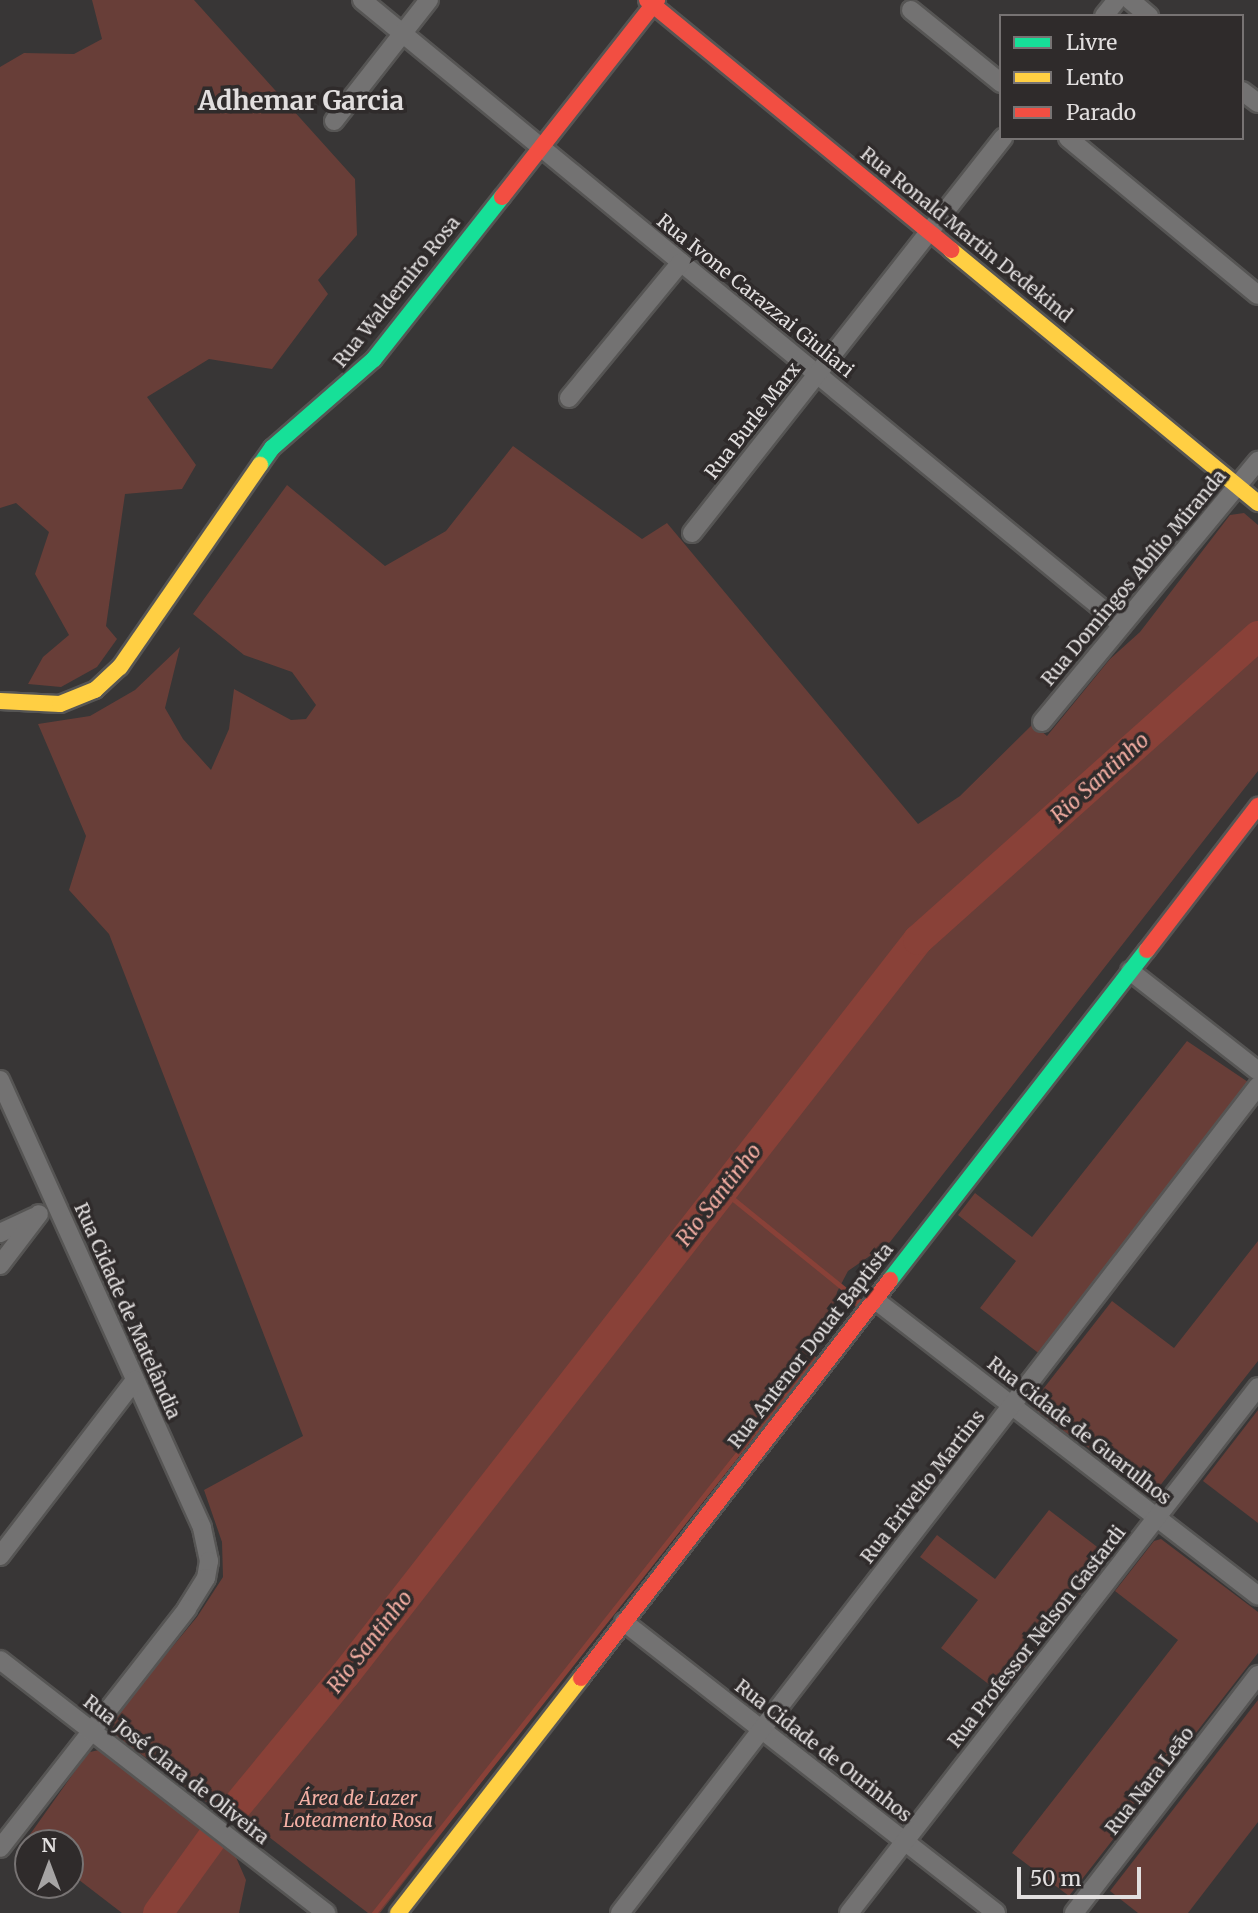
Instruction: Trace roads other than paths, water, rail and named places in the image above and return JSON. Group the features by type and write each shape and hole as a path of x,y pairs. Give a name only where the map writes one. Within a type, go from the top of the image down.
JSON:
{"street":[{"name":"Rua Ivone Carazzai Giuliari","path":"362,0 1122,625"},
{"path":"334,121 429,0"},
{"path":"1106,14 1117,0"},
{"path":"1130,0 1147,14"},
{"name":"Rua Waldemiro Rosa","path":"0,701 60,704 108,679 140,642 272,448 360,375 653,2"},
{"name":"Rua Ronald Martin Dedekind","path":"653,2 1258,503"},
{"path":"911,10 999,81"},
{"path":"1244,92 1258,103"},
{"name":"Rua Burle Marx","path":"692,533 1001,140"},
{"path":"1070,140 1258,295"},
{"path":"569,398 681,262"},
{"name":"Rua Domingos Abílio Miranda","path":"1042,722 1258,461"},
{"name":"Rua Antenor Douat Baptista","path":"398,1913 1258,806"},
{"path":"1129,971 1258,1071"},
{"name":"Rua Cidade de Matelândia","path":"0,1080 202,1528 209,1561 197,1596 92,1731"},
{"name":"Rua Erivelto Martins","path":"620,1913 1258,1086"},
{"path":"0,1233 57,1206"},
{"path":"0,1265 39,1214"},
{"name":"Rua Cidade de Guarulhos","path":"874,1299 1258,1596"},
{"path":"0,1556 135,1380"},
{"name":"Rua Professor Nelson Gastardi","path":"849,1913 1258,1387"},
{"name":"Rua Cidade de Ourinhos","path":"624,1622 996,1913"},
{"name":"Rua José Clara de Oliveira","path":"0,1660 326,1913"},
{"name":"Rua Nara Leão","path":"1074,1913 1258,1675"},
{"path":"0,1848 92,1731"}],"waterway":[{"name":"Rio Santinho","path":"236,1807 345,1675 918,940 1258,636"},
{"path":"722,1190 859,1301 856,1304"},
{"path":"374,1913 813,1358"},
{"name":"Rio Santinho","path":"158,1913 212,1838"}],"district":[{"name":"Adhemar Garcia","path":"301,101"}],"park label":[{"name":"Área de Lazer Loteamento Rosa","path":"358,1810"}]}
